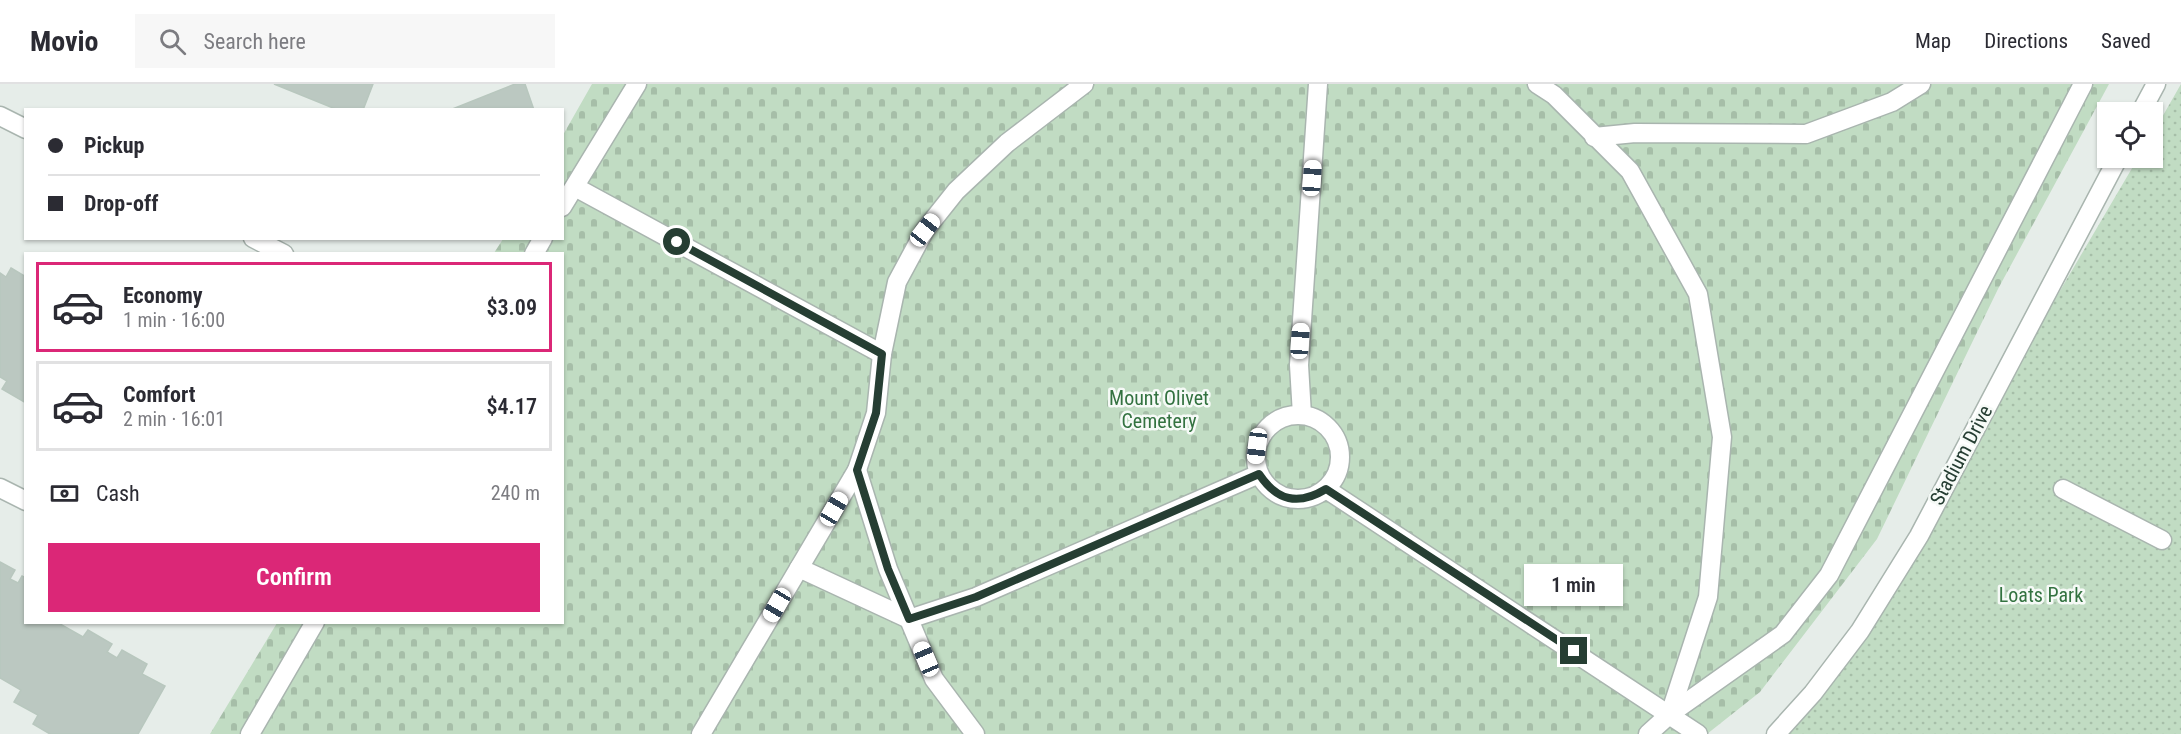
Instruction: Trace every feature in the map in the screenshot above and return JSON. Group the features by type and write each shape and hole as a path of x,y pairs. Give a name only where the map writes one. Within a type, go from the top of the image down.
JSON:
{"street":[{"path":"564,204 637,84"},
{"path":"701,734 857,470 876,413 882,354 897,282 925,230 956,191 1007,143 1084,84"},
{"path":"1295,416 1318,84"},
{"path":"1537,84 1554,95 1630,171 1698,294 1722,437 1708,597 1670,714"},
{"path":"1594,137 1635,133 1806,134 1892,102 1921,84"},
{"path":"1648,734 1670,714 1783,634 1829,575 2083,84"},
{"path":"2146,102 2156,84"},
{"path":"0,116 24,128"},
{"name":"Stadium Drive","path":"1776,734 1813,693 1860,632 1919,536 2113,168"},
{"path":"575,187 882,354"},
{"path":"257,240 280,252"},
{"path":"1295,416 1317,420 1330,430 1338,444 1340,460 1336,476 1326,489 1312,497 1297,499 1281,496 1268,488 1259,474 1255,460 1257,446 1263,433 1274,422 1295,416"},
{"path":"857,470 888,569 934,679 975,734"},
{"path":"799,568 909,619 976,597 1259,474"},
{"path":"0,488 24,500"},
{"path":"1326,489 1698,734"},
{"path":"2063,489 2163,540"},
{"path":"250,734 314,624"}],"green space":[{"name":"Mount Olivet Cemetery","path":"592,84 2109,84 2099,102 2097,102 2097,106 1998,289 1877,539 1760,692 1707,734 210,734 276,624 564,624 564,252 495,252 502,240 564,240 564,133"},
{"name":"Loats Park","path":"2181,84 2181,734 1788,734 1940,495 2132,168 2163,168 2163,116"}],"building":[{"path":"274,84 373,84 364,108 333,108"},
{"path":"515,84 525,84 533,108 455,108"},
{"path":"11,268 24,276 24,402 2,389 7,381 0,377 0,273 6,277"},
{"path":"0,562 15,570 10,579 18,583 22,576 24,577 24,624 60,624 83,637 88,630 112,644 107,652 117,658 122,650 147,664 142,674 165,686 138,734 50,734 33,724 38,715 14,702 21,690 0,678"}],"route":[{"path":"677,242 882,354 876,413 857,470 888,569 909,619 976,597 1259,474 1268,488 1281,496 1297,499 1312,497 1326,489 1574,651"}]}
